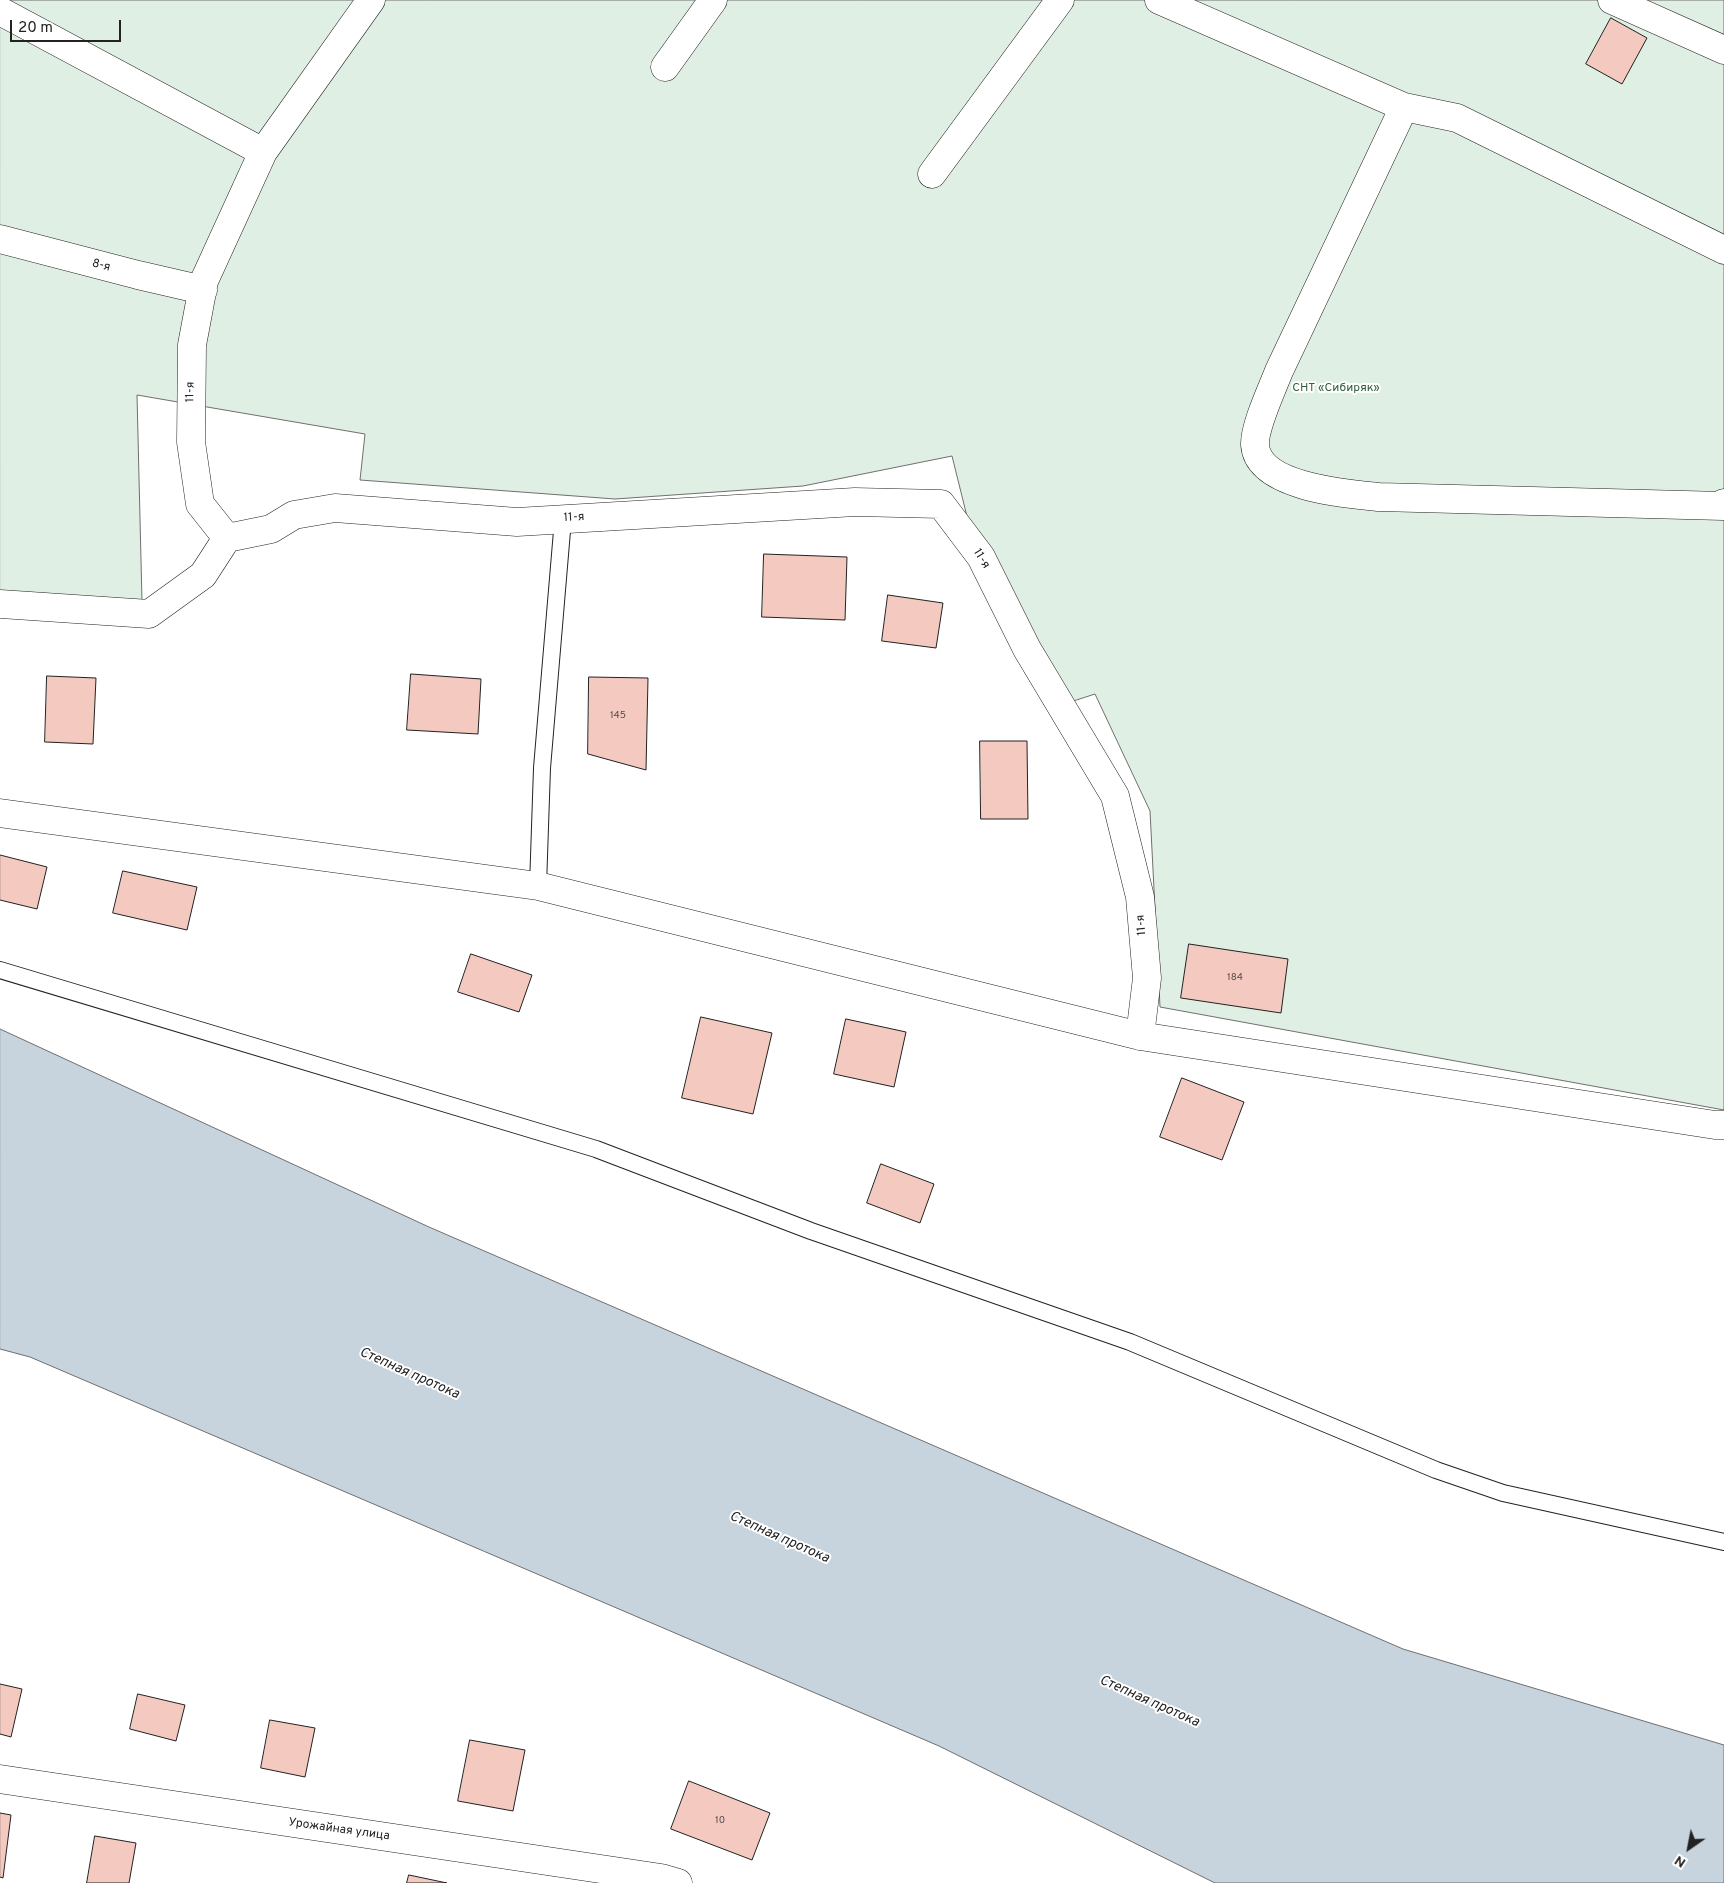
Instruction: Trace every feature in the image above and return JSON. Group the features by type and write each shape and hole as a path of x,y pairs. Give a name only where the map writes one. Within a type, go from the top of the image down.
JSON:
{"street":[{"name":"11-я","path":"371,0 263,152 204,281 192,345 191,442 200,504 227,538 272,529 294,515 335,508 517,522 855,502 941,504 981,557 1027,649 1115,796 1140,897 1147,978 1140,1036"},
{"path":"665,68 713,0"},
{"path":"932,174 1060,0"},
{"path":"1159,0 1404,107 1456,118 1724,250"},
{"path":"1612,0 1724,50"},
{"path":"0,11 263,152"},
{"path":"1404,107 1279,371 1262,414 1255,444 1259,458 1269,469 1288,480 1323,490 1354,495 1723,506 1724,503"},
{"name":"8-я","path":"0,239 203,290"},
{"path":"0,604 149,614 203,575 227,538"},
{"path":"0,813 538,886 1140,1036 1724,1125"},
{"name":"Урожайная улица","path":"0,1780 661,1878 678,1883"}],"lane":[{"path":"538,886 542,768 563,519"},
{"path":"0,970 596,1149 811,1231 1130,1342 1436,1470 1502,1493 1724,1542"}],"green space":[{"name":"СНТ «Сибиряк»","path":"0,0 1724,0 1724,1110 1160,1007 1150,811 1095,694 1064,704 984,585 952,456 803,486 615,499 360,480 365,434 137,395 142,601 0,591"}],"water":[{"name":"Степная протока","path":"0,1029 429,1227 1403,1649 1724,1745 1724,1883 1215,1883 939,1746 30,1357 0,1349"}],"building":[{"path":"1611,18 1647,38 1622,84 1586,64"},
{"path":"764,554 847,557 845,620 762,617"},
{"path":"888,595 943,603 936,648 882,641"},
{"path":"411,674 481,679 478,734 407,730"},
{"path":"47,676 96,678 93,744 45,742"},
{"path":"589,677 648,678 646,770 588,754"},
{"path":"980,741 1027,741 1028,819 981,819"},
{"path":"0,855 47,867 37,909 0,900"},
{"path":"123,871 197,887 187,930 113,913"},
{"path":"1189,944 1288,959 1281,1013 1181,998"},
{"path":"471,954 532,975 519,1012 458,992"},
{"path":"701,1017 772,1033 753,1114 682,1098"},
{"path":"846,1019 906,1032 894,1087 834,1074"},
{"path":"1182,1078 1244,1102 1222,1160 1160,1137"},
{"path":"881,1164 934,1184 920,1223 867,1203"},
{"path":"0,1684 22,1689 11,1737 0,1734"},
{"path":"138,1694 185,1705 176,1741 130,1729"},
{"path":"270,1720 315,1728 305,1777 261,1768"},
{"path":"470,1740 525,1750 513,1811 458,1801"},
{"path":"689,1781 770,1813 752,1860 671,1829"},
{"path":"0,1813 11,1815 3,1878 0,1877"},
{"path":"95,1836 136,1843 129,1883 87,1883"},
{"path":"409,1875 447,1883 407,1883"}]}
